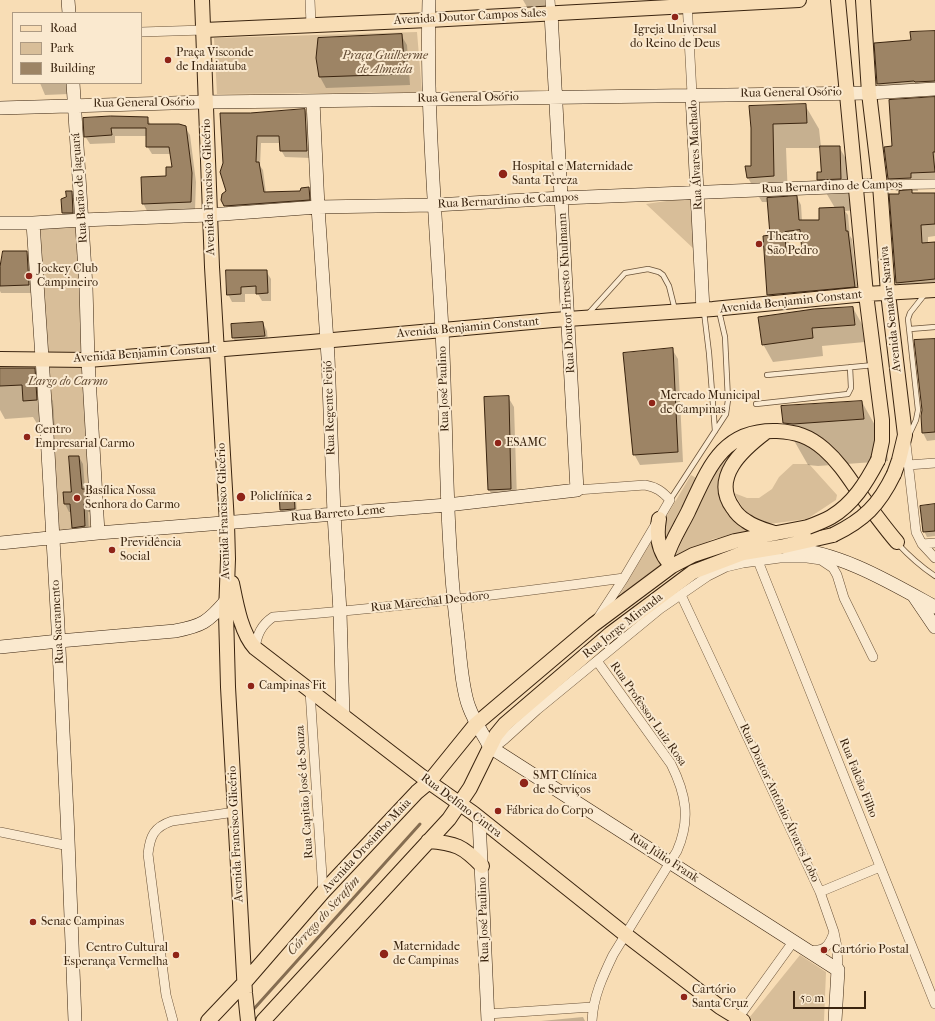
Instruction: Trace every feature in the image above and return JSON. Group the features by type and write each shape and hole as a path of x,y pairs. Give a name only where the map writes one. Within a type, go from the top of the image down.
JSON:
{"main road":[{"path":"68,0 68,12"},
{"name":"Avenida Francisco Glicério","path":"202,0 216,349 227,523 228,559 226,601 228,687 248,1021"},
{"name":"Rua José Paulino","path":"429,0 430,99 434,205 442,330 447,505 454,600 466,700 476,724 491,746"},
{"name":"Avenida Doutor Campos Sales","path":"204,30 311,24 429,20 551,6 799,0"},
{"name":"Avenida Senador Saraiva","path":"808,527 830,518 851,501 868,480 878,460 882,441 882,420 866,294 838,0"},
{"name":"Avenida Senador Saraiva","path":"780,547 833,536 851,527 864,516 879,501 887,490 900,460 905,439 888,293 880,184 869,92 862,0"},
{"name":"Rua Doutor Ernesto Khulmann","path":"551,6 577,490"},
{"name":"Rua Barão de Jaguará","path":"73,84 86,287 88,360 98,533"},
{"name":"Rua General Osório","path":"0,108 206,102 869,92 935,89"},
{"name":"Rua Álvares Machado","path":"692,94 703,310"},
{"name":"Rua Regente Feijó","path":"313,101 318,207 327,340 334,514 340,612 343,716"},
{"name":"Rua Bernardino de Campos","path":"0,223 33,223 210,215 318,207 434,205 880,184"},
{"name":"Rua Sacramento","path":"33,223 59,640 69,846 75,1021"},
{"name":"Avenida Benjamin Constant","path":"0,359 88,360 568,319 718,309 866,294 932,290"},
{"path":"768,431 758,438 737,458 726,479 725,492 729,502 744,521 775,533"},
{"path":"669,563 670,547 704,477 721,452 733,441 743,436 768,431 787,431 798,433 809,438 823,448 839,464 881,523 897,542"},
{"name":"Rua Barreto Leme","path":"0,543 52,539 98,533 447,505 577,490"},
{"path":"659,519 657,540 660,550 669,563 679,570 693,572"},
{"name":"Rua Jorge Miranda","path":"476,724 669,563 735,541 808,527"},
{"path":"780,547 806,550 830,556 857,567 935,607"},
{"name":"Rua Jorge Miranda","path":"491,746 496,735 505,724 526,705 610,634 693,572 743,553 780,547"},
{"name":"Rua Delfino Cintra","path":"228,559 238,613 255,648 429,782 479,818 626,935 739,1020"},
{"path":"913,595 935,627"},
{"path":"0,647 59,640 175,631 194,628 213,616 226,601"},
{"name":"Avenida Orosimbo Maia","path":"208,1021 245,988 323,892 417,792 429,782 476,724"},
{"path":"263,1021 449,819 460,804 491,746"},
{"name":"Rua Júlio Frank","path":"491,746 838,970"},
{"name":"Rua José Paulino","path":"479,818 488,1017"},
{"path":"428,841 450,843 460,847 471,854 482,866"},
{"name":"Rua Doutor Antônio Álvares Lobo","path":"835,1021 838,970"}],"street":[{"path":"310,0 311,24"},
{"name":"Rua Álvares Machado","path":"687,3 692,94"},
{"name":"Avenida Doutor Campos Sales","path":"142,32 204,30"},
{"name":"Rua Bernardino de Campos","path":"880,184 935,184"},
{"path":"905,439 916,532 922,544 935,558"},
{"path":"908,465 935,462"},
{"name":"Rua Barreto Leme","path":"577,490 644,485 661,490 670,500"},
{"name":"Rua Jorge Miranda","path":"593,626 624,578 670,500"},
{"path":"922,544 935,543"},
{"name":"Rua Jorge Miranda","path":"491,746 500,743 505,739 537,710 660,609 708,576 726,568 780,558 807,558 821,560 833,568 837,575 844,598 874,657"},
{"name":"Rua Falcão Filho","path":"758,561 935,1004"},
{"name":"Rua Marechal Deodoro","path":"255,648 256,638 261,628 273,617 340,612 454,600 624,578"},
{"name":"Rua Doutor Antônio Álvares Lobo","path":"681,595 820,892 834,932 837,947 838,970"},
{"name":"Rua Professor Luiz Rosa","path":"592,1021 592,1007 605,972 613,955 670,862 682,839 686,819 685,800 680,783 671,764 596,661"},
{"name":"Rua Capitão José de Souza","path":"310,690 323,892"},
{"path":"173,1021 166,995 148,854 153,834 163,824 172,821 235,812"},
{"path":"0,832 69,846"},
{"path":"820,892 880,866"},
{"path":"807,950 822,950 831,941 834,932"},
{"path":"739,1020 793,942"},
{"path":"488,1017 592,1007"}],"lane":[{"path":"584,318 625,273 648,269 659,272 663,275 669,286 676,312"},
{"path":"905,439 916,420 918,410 908,319 910,313 932,290"},
{"path":"670,500 726,414 728,400 725,338 718,309"},
{"path":"703,310 709,353 715,431"},
{"path":"910,329 935,327"},
{"path":"767,375 875,365"},
{"path":"756,404 848,394 851,388 850,367"},
{"path":"897,542 908,556 935,576"}],"green space":[{"name":"Praça Guilherme de Almeida","path":"417,32 422,92 217,94 214,38"},
{"path":"694,197 695,250 646,204"},
{"name":"Largo do Carmo","path":"85,222 98,533 54,539 33,224"},
{"path":"748,439 731,455 720,487 723,506 748,532 713,539 674,559 714,470 732,447"},
{"path":"793,464 809,464 837,495 836,500 807,519 769,524 747,515 734,493 747,498 759,498 772,489 779,477"},
{"path":"691,475 698,479 664,565 615,603"},
{"path":"800,955 826,972 824,1021 753,1021 749,1018"}],"building":[{"path":"935,31 935,81 877,84 874,43 911,40 910,32"},
{"path":"402,34 405,74 319,77 316,58 318,38"},
{"path":"935,97 935,152 933,152 935,172 911,173 911,178 888,179 884,147 892,146 889,100"},
{"path":"806,104 807,123 773,124 774,176 747,178 745,166 751,166 751,128 749,106"},
{"path":"305,109 307,151 280,151 279,136 257,136 256,162 259,162 264,192 300,191 301,188 309,187 310,200 224,206 221,200 222,194 226,191 220,172 223,163 220,113 250,113"},
{"path":"111,116 148,117 148,124 179,124 186,126 192,173 191,202 142,204 141,177 166,176 166,167 172,167 169,147 146,147 146,128 111,128 112,135 84,137 83,118"},
{"path":"820,146 840,146 841,179 817,180 817,172 821,172"},
{"path":"912,190 912,193 935,193 935,224 921,225 922,243 935,242 935,279 896,283 889,194 899,194 899,191"},
{"path":"66,191 72,191 73,213 62,213 61,199 66,197"},
{"path":"797,196 799,220 819,220 819,208 844,207 846,231 848,231 855,287 767,295 763,236 770,235 767,198","holes":["800,230 802,251 786,251 785,232"]},
{"name":"Jockey Club Campineiro","path":"3,251 27,251 29,285 0,286 0,267"},
{"path":"226,270 267,270 268,293 256,294 256,286 241,287 241,294 227,295"},
{"path":"853,307 855,325 812,328 813,338 762,345 758,317 814,309"},
{"path":"263,322 265,336 232,338 231,324"},
{"path":"935,339 935,432 922,433 922,410 914,340"},
{"name":"Mercado Municipal de Campinas","path":"673,348 678,452 633,455 623,353"},
{"path":"0,368 35,368 37,400 23,401 22,385 0,386"},
{"name":"ESAMC","path":"509,396 511,489 488,490 484,397"},
{"path":"862,401 864,419 793,424 783,423 781,406"},
{"name":"Basílica Nossa Senhora do Carmo","path":"69,456 79,456 82,489 87,489 88,504 84,504 85,526 72,528 70,504 64,504 63,492 71,492"},
{"path":"294,492 295,509 280,510 279,493"},
{"path":"935,504 935,531 923,532 920,506"}],"waterway":[{"name":"Córrego do Serafim","path":"252,1011 420,824"}],"place":[{"name":"Igreja Universal do Reino de Deus","path":"675,17"},
{"name":"Praça Visconde de Indaiatuba","path":"168,60"},
{"name":"Hospital e Maternidade Santa Tereza","path":"503,174"},
{"name":"Theatro São Pedro","path":"759,244"},
{"name":"Jockey Club Campineiro","path":"29,276"},
{"name":"Mercado Municipal de Campinas","path":"652,403"},
{"name":"Centro Empresarial Carmo","path":"27,437"},
{"name":"ESAMC","path":"498,443"},
{"name":"Policlínica 2","path":"241,497"},
{"name":"Basílica Nossa Senhora do Carmo","path":"77,498"},
{"name":"Previdência Social","path":"112,550"},
{"name":"Campinas Fit","path":"251,686"},
{"name":"SMT Clínica de Serviços","path":"524,783"},
{"name":"Fábrica do Corpo","path":"498,811"},
{"name":"Senac Campinas","path":"33,922"},
{"name":"Cartório Postal","path":"824,950"},
{"name":"Maternidade de Campinas","path":"384,954"},
{"name":"Centro Cultural Esperança Vermelha","path":"176,955"},
{"name":"Cartório Santa Cruz","path":"684,997"}]}
